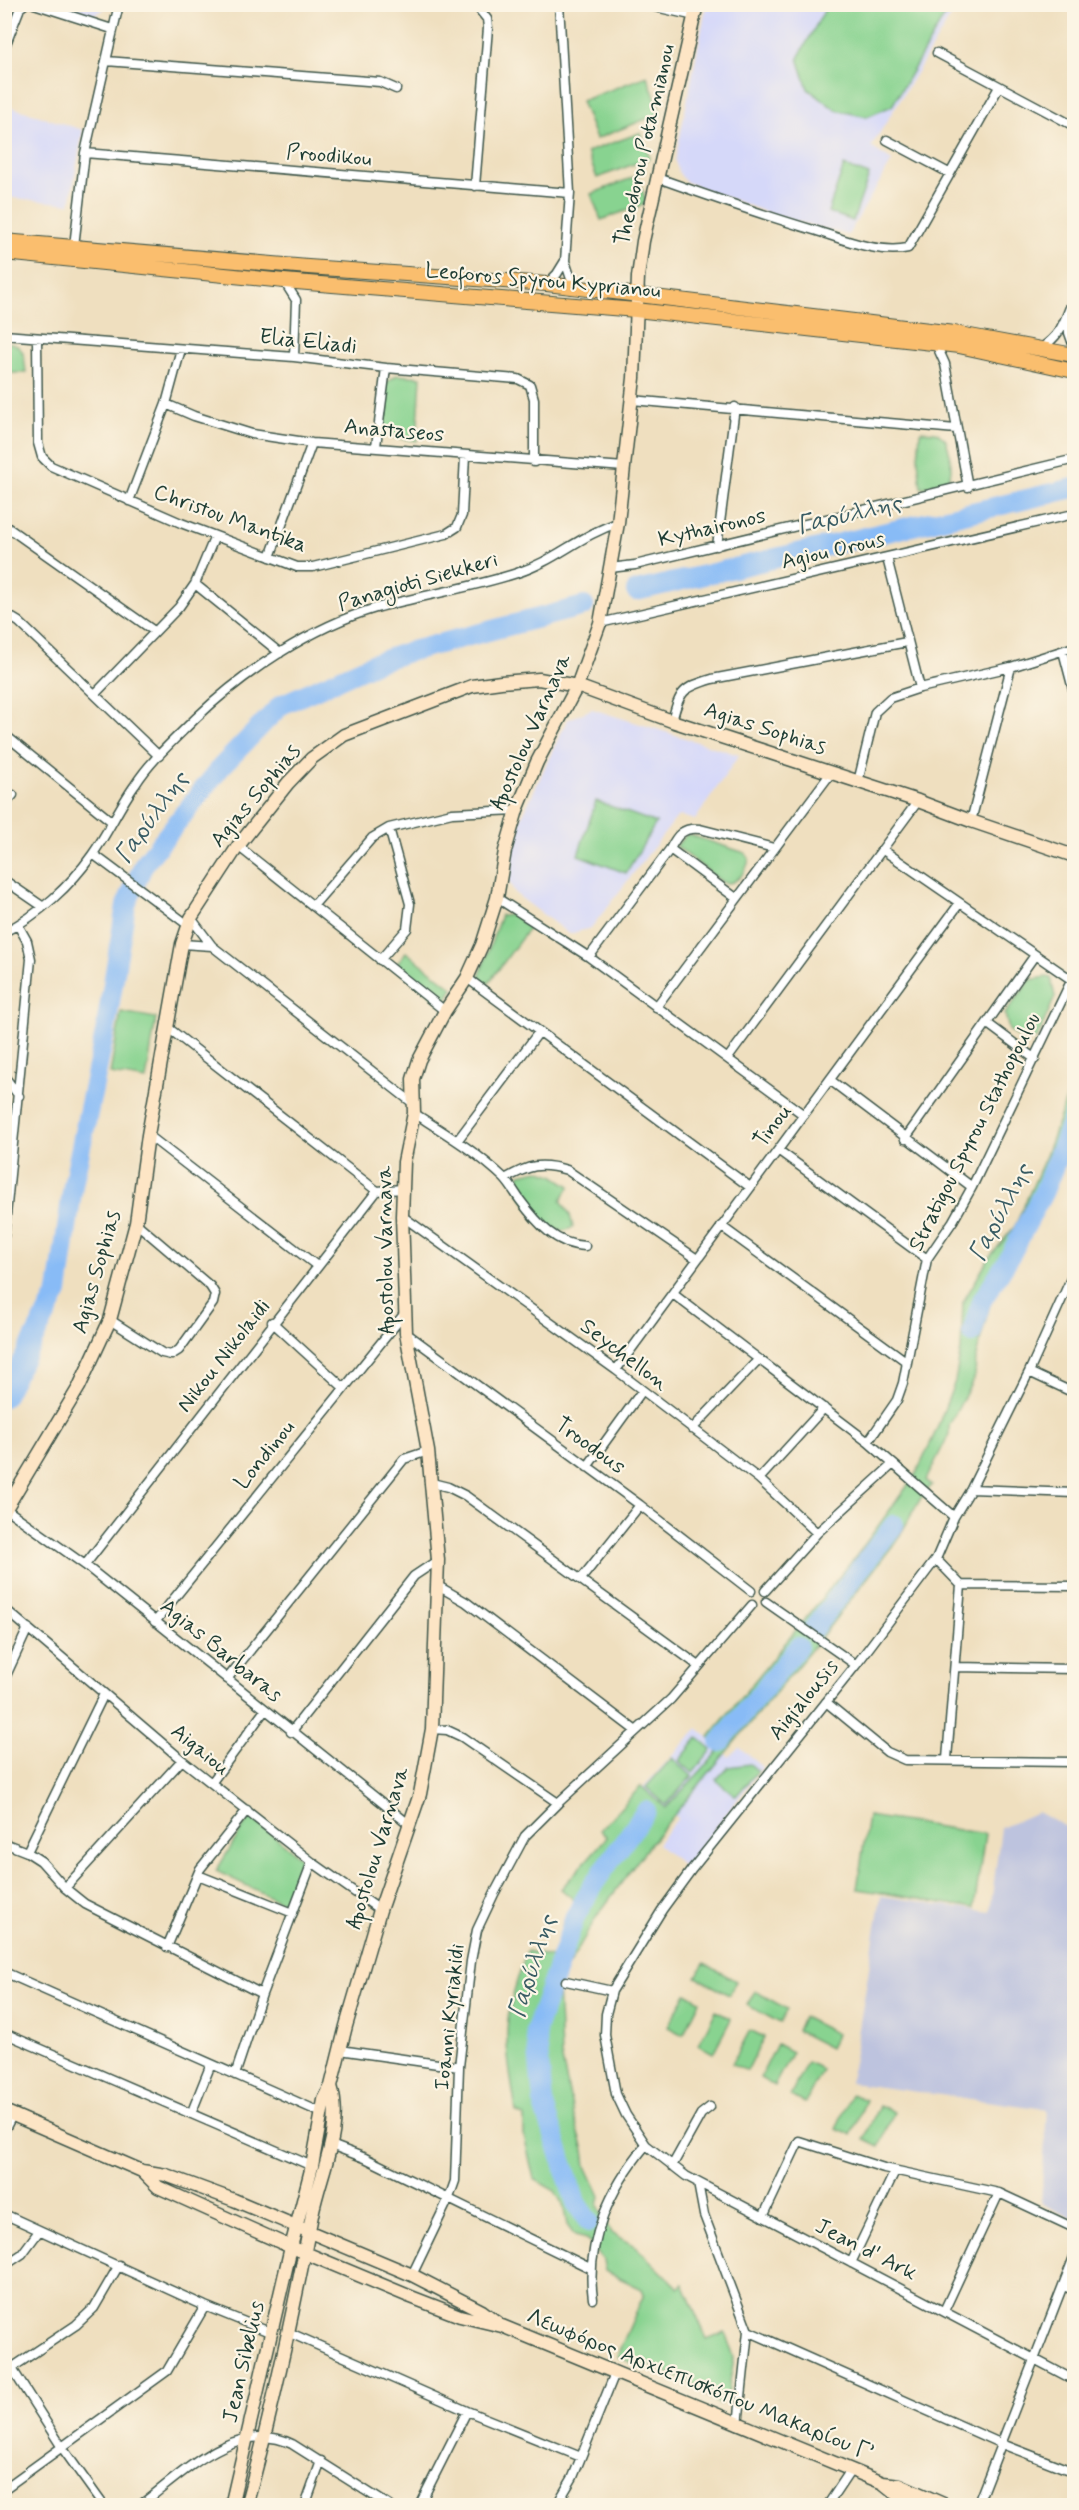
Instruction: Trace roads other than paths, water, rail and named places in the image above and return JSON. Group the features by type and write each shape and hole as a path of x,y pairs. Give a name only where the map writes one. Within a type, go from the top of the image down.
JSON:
{"main road":[{"name":"Theodorou Potamianou","path":"637,295 644,241 696,10"},
{"name":"Leoforos Spyrou Kyprianou","path":"4,241 308,267 547,284 954,333 1074,355"},
{"name":"Leoforos Spyrou Kyprianou","path":"4,253 636,310 959,346 1074,371"},
{"name":"Apostolou Varnava","path":"296,2227 312,2166 324,2100 380,1910 420,1794 432,1729 438,1560 428,1450 406,1333 402,1216 404,1162 414,1108 413,1079 419,1060 445,1011 467,978 482,945 497,898 505,851 517,810 537,762 577,686 600,623 618,523 632,400 637,295"},
{"name":"Agias Sophias","path":"7,1504 79,1387 110,1320 136,1223 148,1135 167,1027 182,944 189,922 237,846 288,783 312,758 344,735 472,686 539,679 577,686 672,721 918,801 1074,856"},
{"name":"Apostolou Varnava","path":"310,2233 312,2216 331,2145 336,2107 330,2086"},
{"name":"Λεωφόρος Αρχιεπισκόπου Μακαρίου Γ’","path":"9,2113 142,2171 166,2175 412,2276 482,2311 502,2326"},
{"name":"Λεωφόρος Αρχιεπισκόπου Μακαρίου Γ’","path":"142,2171 158,2187 305,2253 460,2316 502,2326 738,2425 883,2483 900,2485 948,2505"},
{"name":"Jean Sibelius","path":"231,2505 296,2227"},
{"name":"Jean Sibelius","path":"246,2505 265,2439 290,2333 310,2233"},
{"name":"Λεωφόρος Αρχιεπισκόπου Μακαρίου Γ’","path":"883,2483 898,2495 920,2505"}],"street":[{"path":"4,49 20,8 25,4"},
{"path":"34,4 112,29"},
{"path":"74,246 85,153 119,4"},
{"path":"475,4 487,19 488,28 475,186"},
{"path":"559,4 570,193 565,261 571,279 579,288"},
{"path":"642,4 696,10"},
{"path":"937,53 1074,126"},
{"path":"106,61 380,82 396,89"},
{"path":"658,178 744,210 856,243 895,251 908,248 999,87"},
{"path":"887,140 949,172"},
{"name":"Proodikou","path":"85,153 570,193"},
{"path":"547,284 565,261"},
{"path":"284,280 297,300 294,357"},
{"path":"297,300 313,282"},
{"path":"1041,348 1055,339 1060,332 1074,298"},
{"path":"1068,310 1069,333 1074,347"},
{"name":"Elia Eliadi","path":"4,335 294,357 386,368 518,379 530,385 534,399 534,462"},
{"name":"Christou Mantika","path":"37,339 38,443 42,457 51,466 129,501 297,567 313,567 446,534 457,527 462,516 465,456"},
{"path":"936,344 945,364 968,487"},
{"path":"945,364 951,353 959,346"},
{"path":"129,501 166,404 181,349"},
{"path":"376,446 386,368"},
{"path":"632,400 735,407 956,429"},
{"name":"Anastaseos","path":"166,404 194,416 233,428 312,443 376,446 534,462 624,467"},
{"path":"717,546 735,407"},
{"path":"270,556 312,443"},
{"name":"Kythaironos","path":"610,568 635,566 968,487 1067,461"},
{"name":"Agiou Orous","path":"600,623 1074,514"},
{"name":"Panagioti Siekkeri","path":"4,932 18,926 70,881 93,854 135,784 197,717 236,683 280,653 345,619 375,609 517,573 547,562 595,530 618,523"},
{"path":"4,525 154,631"},
{"path":"95,694 179,607 195,584 215,536"},
{"path":"887,558 920,688"},
{"path":"195,584 280,653"},
{"path":"4,612 19,621 159,756"},
{"path":"672,721 684,689 692,685 712,679 907,642"},
{"path":"858,782 876,712 890,698 920,688 1011,667 1074,647"},
{"path":"1063,651 1074,693"},
{"path":"971,821 1011,667"},
{"path":"4,734 111,821"},
{"path":"656,1007 831,773"},
{"path":"4,805 13,795"},
{"path":"728,1058 918,801"},
{"path":"313,906 372,838 389,828 452,813 517,810"},
{"path":"380,960 407,929 410,904 389,828"},
{"path":"589,957 680,833 690,828 774,848"},
{"path":"237,846 445,1011"},
{"path":"670,849 736,898"},
{"path":"883,850 1035,955 1073,977"},
{"path":"93,854 159,904 189,922 212,946 505,1179 522,1203 553,1236 570,1245 585,1246"},
{"path":"4,880 42,906"},
{"path":"497,898 589,957 804,1115"},
{"name":"Tinou","path":"616,1370 959,904"},
{"path":"4,1236 31,959 27,941 18,926"},
{"path":"182,944 212,946"},
{"path":"905,1139 1035,955"},
{"name":"Stratigou Spyrou Stathopoulou","path":"868,1442 897,1400 907,1362 927,1258 953,1221 972,1187 1073,977"},
{"path":"467,978 750,1187"},
{"path":"988,1024 1035,1059"},
{"path":"167,1027 377,1191 402,1189"},
{"path":"457,1141 539,1032"},
{"path":"4,1076 18,1096"},
{"path":"830,1080 905,1139 972,1187"},
{"path":"148,1135 316,1266"},
{"path":"778,1150 927,1258"},
{"path":"505,1179 526,1167 549,1164 567,1170 697,1259"},
{"name":"Nikou Nikolaidi","path":"85,1565 272,1322 377,1191"},
{"name":"Seychellon","path":"402,1216 616,1370 759,1479 818,1533"},
{"path":"110,1320 162,1353 171,1355 179,1350 213,1304 215,1294 210,1286 136,1223"},
{"path":"721,1226 907,1362"},
{"name":"Aigialousis","path":"646,2145 626,2115 616,2094 611,2073 605,2036 606,2014 612,1991 662,1910 692,1869 856,1665 936,1559 954,1517 971,1489 1029,1372 1074,1272"},
{"path":"673,1294 868,1442 954,1517"},
{"name":"Londinou","path":"155,1622 405,1313"},
{"path":"272,1322 343,1387"},
{"name":"Troodous","path":"406,1333 640,1505 751,1591"},
{"path":"692,1429 759,1359"},
{"path":"1029,1372 1074,1393"},
{"path":"587,1467 642,1391"},
{"path":"759,1479 824,1408"},
{"path":"227,1679 404,1459 428,1450"},
{"path":"765,1591 818,1533 892,1465"},
{"path":"432,1483 448,1487 466,1496 699,1666"},
{"path":"971,1489 1074,1494"},
{"name":"Agias Barbaras","path":"7,1504 410,1825"},
{"path":"581,1579 640,1505"},
{"path":"936,1559 961,1585 1074,1586"},
{"path":"291,1731 414,1576 438,1560"},
{"path":"947,1759 961,1585"},
{"path":"438,1586 466,1602 636,1731"},
{"path":"765,1591 756,1588 751,1591 749,1600 752,1605 758,1607 766,1602"},
{"path":"765,1591 766,1602"},
{"path":"766,1602 856,1665"},
{"name":"Ioanni Kyriakidi","path":"412,2276 455,2181 459,2067 471,1961 477,1930 494,1894 525,1836 671,1699 752,1605"},
{"name":"Aigaiou","path":"4,1608 183,1760 312,1862 380,1910"},
{"path":"4,1680 28,1628"},
{"path":"956,1667 1074,1669"},
{"path":"27,1852 104,1694"},
{"path":"826,1702 887,1752 905,1760 1074,1762"},
{"path":"212,1782 265,1710"},
{"path":"432,1729 447,1730 462,1737 558,1803"},
{"path":"65,1888 183,1760"},
{"path":"167,1947 198,1875 247,1809"},
{"path":"4,1843 27,1852 41,1861 65,1888 85,1904 262,1994"},
{"path":"235,2075 262,1994 312,1862"},
{"path":"198,1875 293,1912"},
{"path":"4,1972 322,2113"},
{"path":"567,1980 612,1991"},
{"path":"4,2033 312,2166"},
{"path":"340,2050 459,2067"},
{"path":"190,2115 211,2064"},
{"path":"672,2166 702,2114 710,2107"},
{"path":"4,2131 9,2113"},
{"path":"763,2217 799,2140 895,2171 999,2193 1074,2228"},
{"path":"331,2145 365,2158 591,2268"},
{"path":"593,2299 591,2268 600,2225 609,2199 629,2165 646,2145"},
{"name":"Jean d' Ark","path":"646,2145 698,2183 1074,2379"},
{"path":"851,2263 895,2171"},
{"path":"698,2183 704,2215 748,2331 738,2425"},
{"path":"944,2311 999,2193"},
{"path":"4,2214 206,2306 272,2333"},
{"path":"4,2266 22,2254 39,2231"},
{"path":"977,2505 1074,2257"},
{"path":"8,2370 76,2325 94,2308 119,2265"},
{"path":"1063,2286 1074,2290"},
{"path":"4,2489 63,2449 167,2371 206,2306"},
{"path":"748,2331 1002,2444 1074,2472"},
{"path":"290,2333 467,2411 581,2457"},
{"path":"4,2356 8,2370 104,2505"},
{"path":"556,2505 567,2489 615,2373"},
{"path":"419,2505 467,2411"},
{"path":"139,2505 216,2450 247,2439 286,2441 390,2505"},
{"path":"305,2505 321,2461"},
{"path":"827,2505 851,2470"}],"waterway":[{"name":"Γαρύλλης","path":"636,591 1074,488"},
{"name":"Γαρύλλης","path":"4,1397 58,1292 73,1185 105,1032 126,905 144,864 221,767 281,705 375,663 408,652 584,606"},
{"name":"Γαρύλλης","path":"972,1333 981,1302 1009,1258 1044,1191 1074,1116"},
{"name":"Γαρύλλης","path":"813,1629 894,1525"},
{"name":"Γαρύλλης","path":"720,1742 798,1647"},
{"name":"Γαρύλλης","path":"589,2222 576,2203 543,2102 536,2030 575,1917 593,1885 646,1811"}]}
